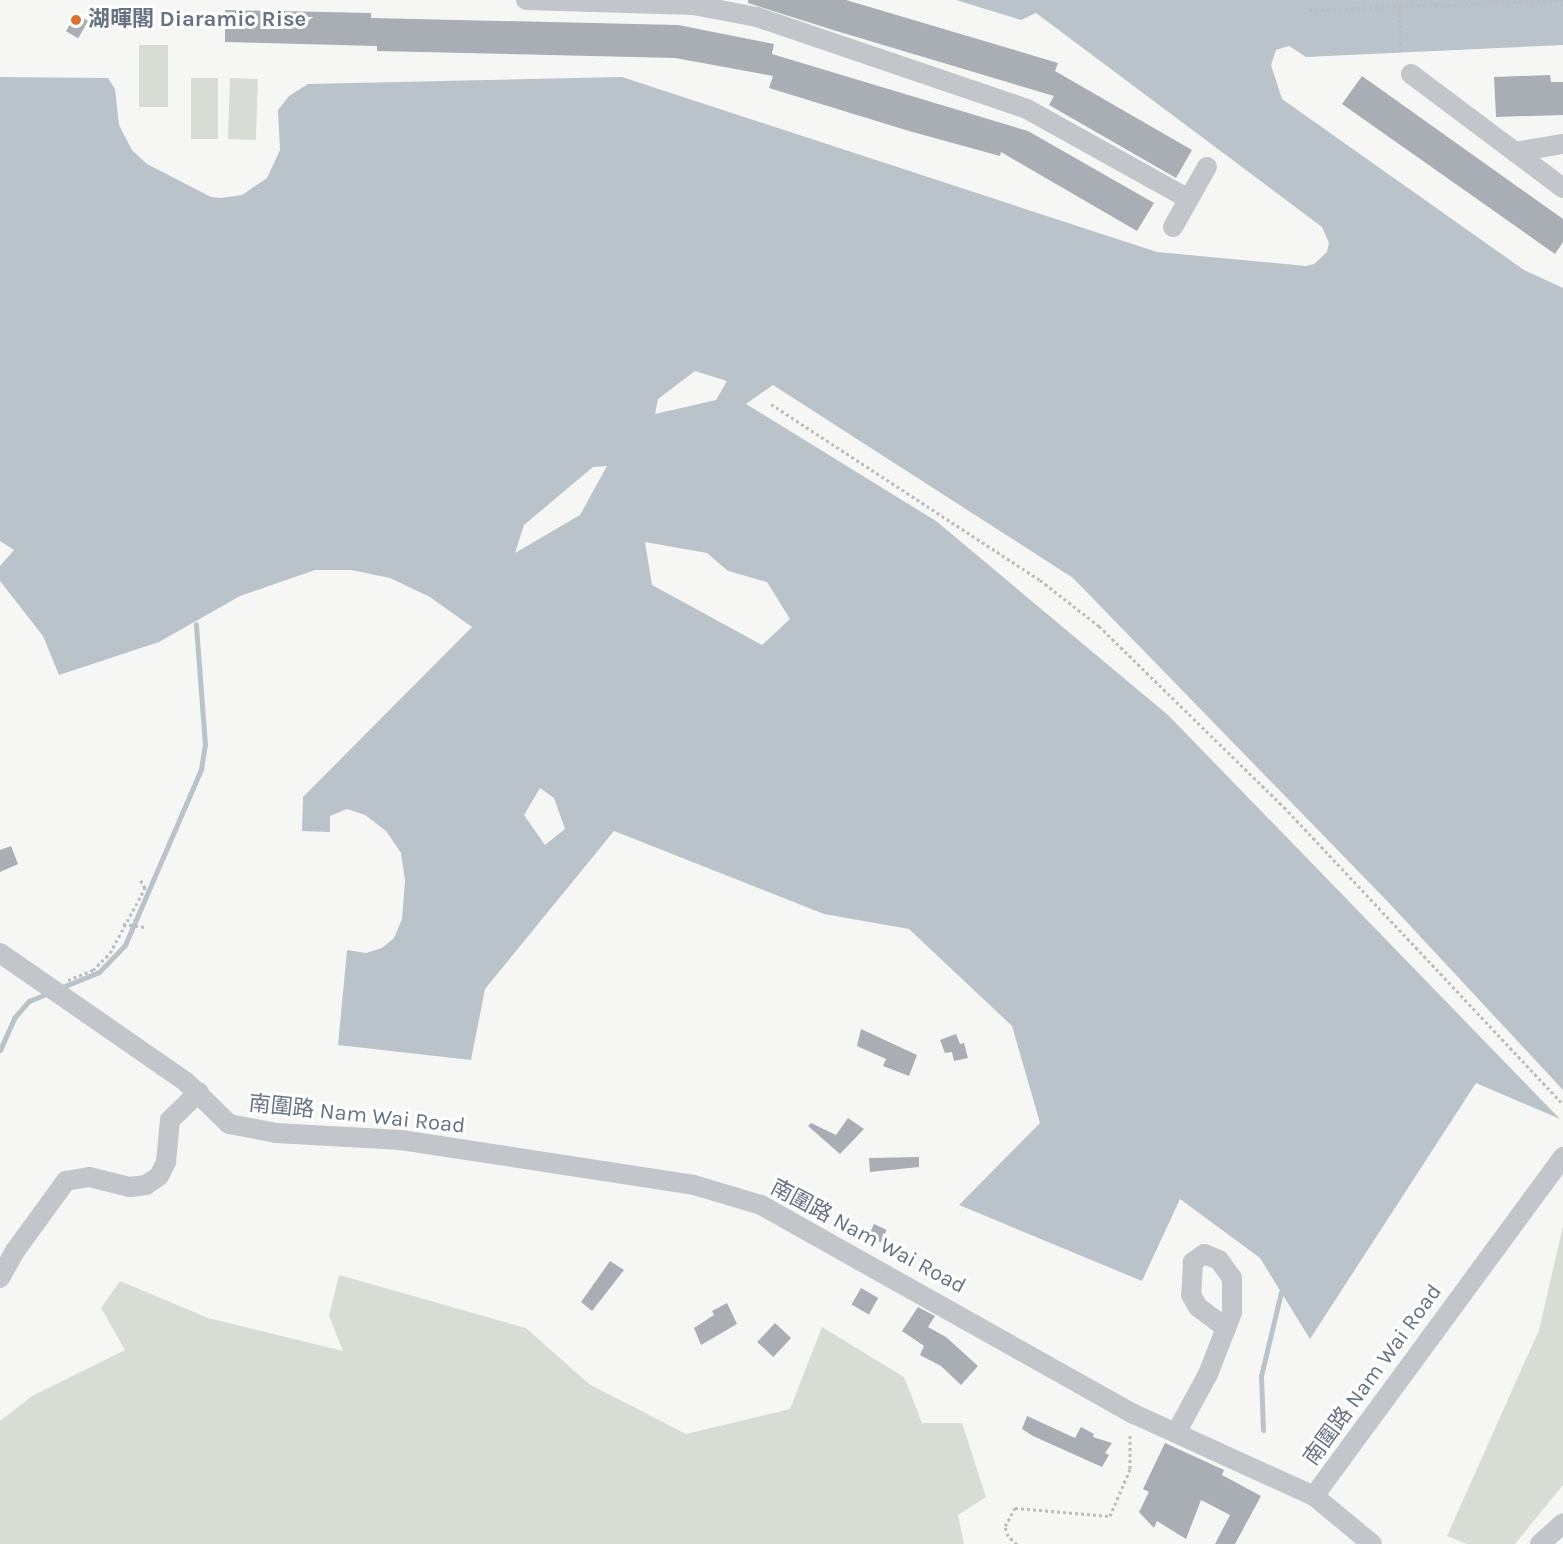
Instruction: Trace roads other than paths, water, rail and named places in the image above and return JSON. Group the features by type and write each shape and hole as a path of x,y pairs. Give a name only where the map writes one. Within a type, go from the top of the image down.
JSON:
{"street":[{"path":"526,0 693,5 757,17 1010,102 1079,135 1189,199"},
{"path":"1411,74 1562,187"},
{"path":"1515,152 1563,145"},
{"path":"1562,187 1552,168 1563,145"},
{"path":"1173,228 1208,167"},
{"name":"南圍路 Nam Wai Road","path":"0,953 199,1092 216,1115 242,1130 401,1140 694,1185 761,1205 1134,1414 1314,1496 1563,1157"},
{"path":"0,1278 15,1251 66,1181 89,1177 130,1187 146,1185 159,1176 166,1162 170,1120 199,1092"},
{"path":"1176,1433 1208,1374 1226,1328"},
{"path":"1314,1496 1372,1544"},
{"path":"1540,1544 1563,1523"}],"waterway":[{"path":"60,988 99,972 125,945 201,769 205,745 196,624"},
{"path":"0,1050 14,1018 29,1001 49,993"},
{"path":"1263,1430 1261,1376 1281,1292"}],"place":[{"name":"湖暉閣 Diaramic Rise","path":"76,20"}]}
